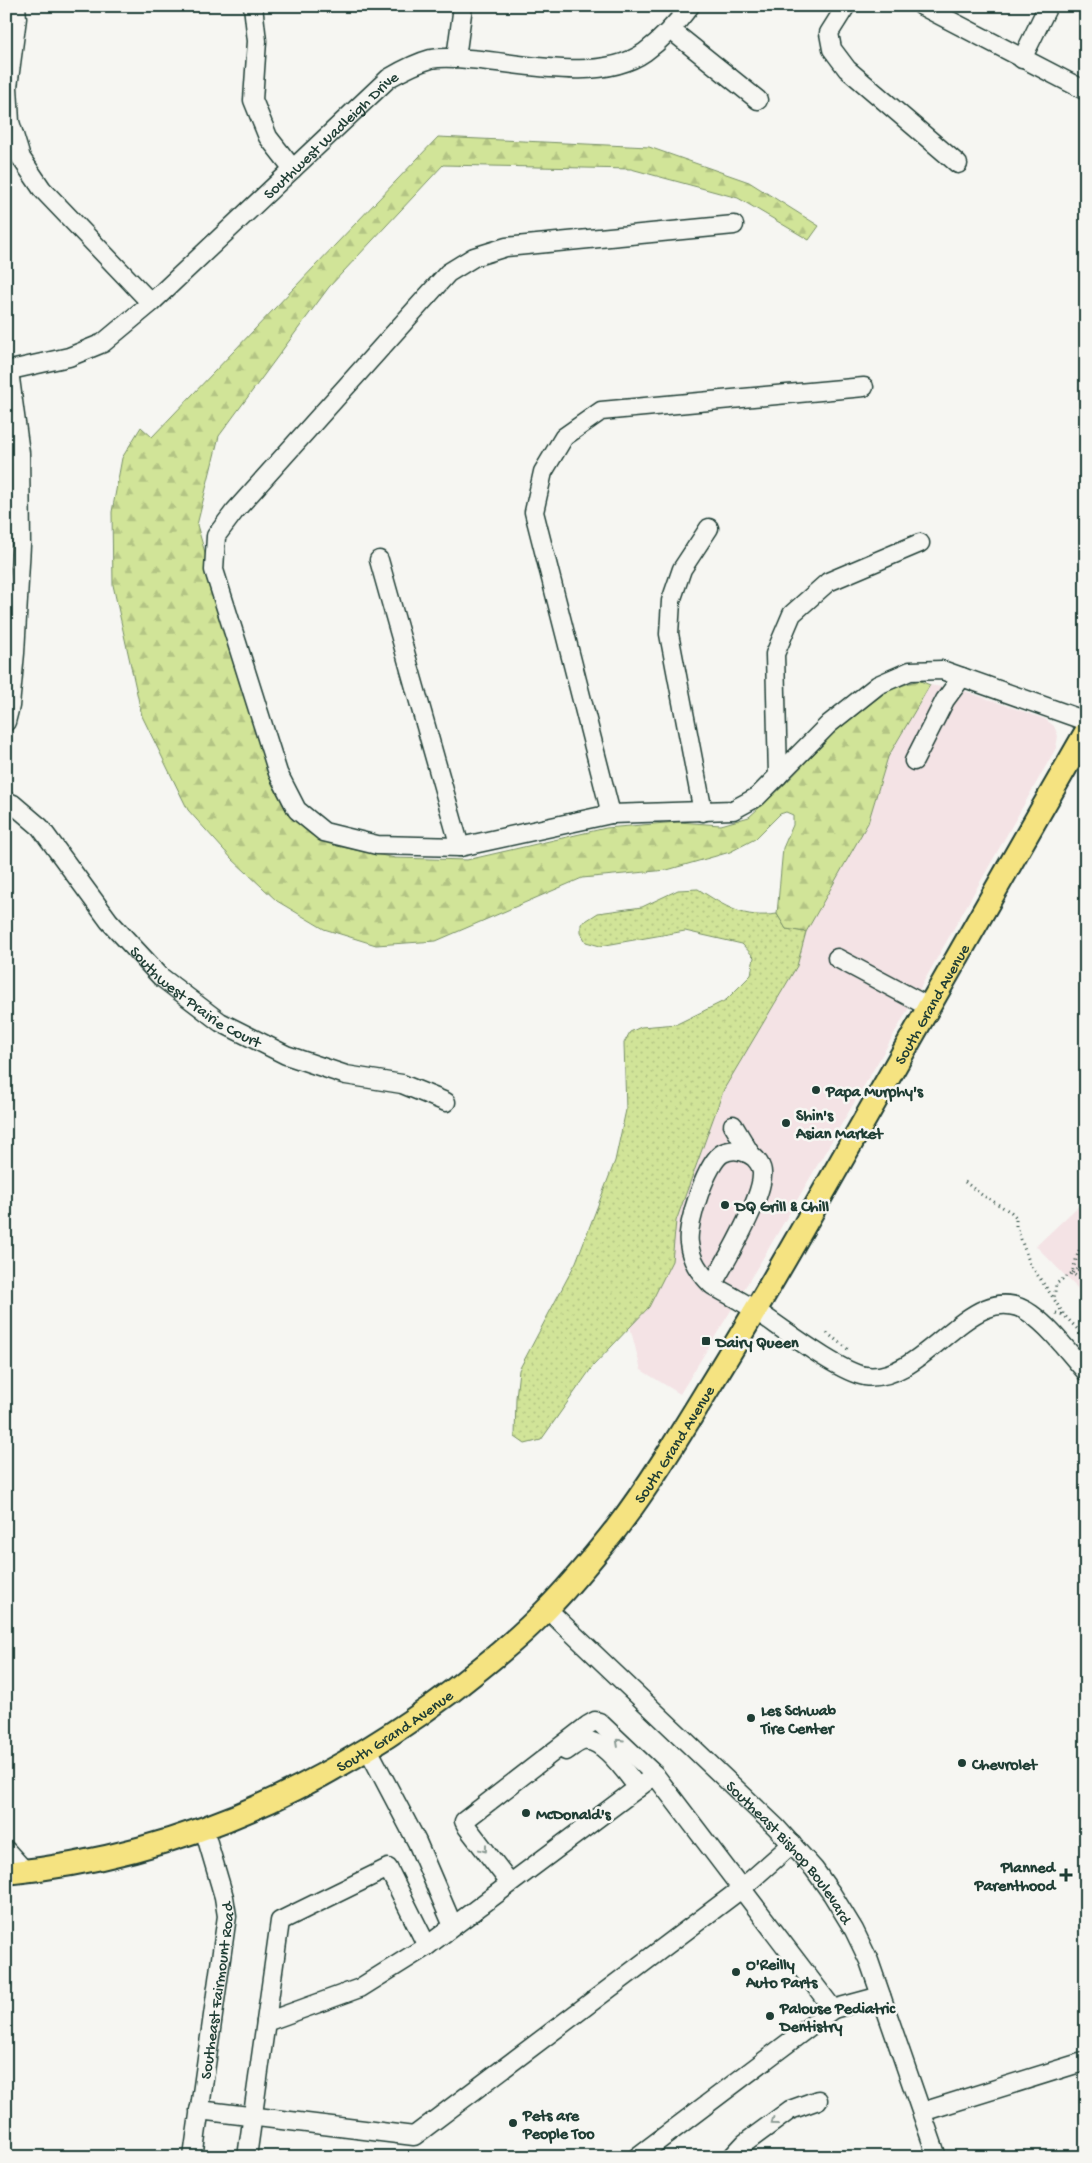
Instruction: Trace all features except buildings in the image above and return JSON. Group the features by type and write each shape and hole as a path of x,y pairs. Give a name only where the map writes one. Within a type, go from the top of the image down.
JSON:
{"main road":[{"name":"South Grand Avenue","path":"16,1872 110,1856 204,1829 292,1792 402,1728 474,1674 547,1609 622,1520 676,1443 756,1310 1086,732"}],"street":[{"path":"16,6 17,18 8,87 10,122 21,158 42,189 151,303"},
{"path":"253,6 257,41 253,100 268,137 293,169"},
{"path":"456,58 463,6"},
{"name":"Southwest Wadleigh Drive","path":"8,371 70,357 103,343 151,303 389,78 409,66 432,59 456,58 584,70 614,66 644,53 671,30 690,6"},
{"path":"846,6 829,33 832,50 847,70 958,164"},
{"path":"922,6 1086,91"},
{"path":"1022,59 1048,6"},
{"path":"671,30 758,100"},
{"path":"734,225 506,247 474,256 448,273 234,512 216,536 214,570 278,773 297,810 324,832 378,845 460,847 612,814 733,810 757,797 830,724 878,685 910,671 942,670 1086,721"},
{"path":"6,722 10,706 11,653 21,545 20,453 8,371"},
{"path":"612,814 534,512 543,472 564,436 601,411 864,387"},
{"path":"703,812 669,634 671,601 682,569 709,528"},
{"path":"778,776 775,654 792,614 828,582 920,543"},
{"path":"379,560 460,847"},
{"path":"914,761 946,700 962,677"},
{"name":"Southwest Prairie Court","path":"6,801 13,804 40,827 109,921 161,978 220,1022 286,1055 346,1075 402,1084 446,1102"},
{"path":"837,958 929,1007"},
{"path":"712,1285 738,1237 761,1186 763,1173 758,1162 751,1155 733,1125"},
{"path":"751,1155 733,1150 722,1153 712,1165 696,1204 689,1234 689,1243 693,1263 699,1273 712,1285 756,1310 843,1368 865,1376 892,1374 911,1364 976,1313 998,1304 1009,1304 1031,1314 1086,1372"},
{"name":"Southeast Bishop Boulevard","path":"547,1609 792,1844 814,1870 843,1911 869,1961 937,2157"},
{"path":"510,1883 464,1823 465,1818 588,1725 596,1721 599,1722 655,1775 833,2009"},
{"path":"467,1827 576,1744 583,1741 589,1741 609,1752 638,1788"},
{"path":"368,1749 417,1842 453,1926"},
{"path":"266,2022 360,1988 427,1946 655,1775"},
{"name":"Southeast Fairmount Road","path":"193,2157 227,1916 224,1897 204,1829"},
{"path":"199,2110 414,2136 741,1889 792,1844"},
{"path":"6,1850 16,1872"},
{"path":"247,2157 280,1921 388,1868 427,1946"},
{"path":"637,2157 833,2009 881,1996"},
{"path":"922,2112 1086,2061"},
{"path":"732,2157 745,2143 790,2110 818,2100"}],"path":[{"path":"965,1182 1016,1217 1016,1226 1030,1264 1064,1315 1086,1338"},
{"path":"1072,1273 1079,1250 1086,1243"},
{"path":"1054,1299 1056,1284 1086,1264"},
{"path":"1072,1273 1086,1283"}],"shaded area":[{"path":"930,685 965,691 1045,719 1054,726 1058,736 1056,748 885,1050 766,1253 680,1394 641,1370 630,1327 649,1307 672,1261 676,1221 724,1089 797,966 806,932 868,823 888,757"},
{"path":"1086,1199 1086,1297 1036,1246"}],"green space":[{"path":"438,137 649,147 749,182 819,226 809,240 738,198 631,169 443,165 329,287 219,436 197,525 272,784 288,814 310,834 337,846 395,858 467,860 606,828 678,822 721,825 749,817 782,787 837,730 887,691 918,680 930,685 888,757 868,823 806,932 786,929 777,914 783,848 793,825 793,815 786,812 780,814 755,839 730,852 667,870 582,878 436,941 376,945 324,929 277,901 232,859 188,810 142,716 113,585 112,512 122,458 141,427 152,437"},
{"path":"698,889 726,906 744,913 754,915 777,914 786,929 806,932 797,966 724,1089 676,1221 672,1261 649,1307 593,1366 541,1440 525,1444 515,1437 519,1370 576,1262 615,1161 626,1110 624,1043 630,1032 641,1027 677,1024 726,1000 751,975 754,957 742,944 685,931 600,946 586,942 581,933 581,924 598,913 642,907 678,890"}],"place":[{"name":"Papa Murphy's","path":"816,1090"},
{"name":"Shin's Asian Market","path":"786,1123"},
{"name":"DQ Grill & Chill","path":"725,1205"},
{"name":"Dairy Queen","path":"706,1341"},
{"name":"Les Schwab Tire Center","path":"751,1718"},
{"name":"Chevrolet","path":"962,1763"},
{"name":"McDonald's","path":"526,1813"},
{"name":"Planned Parenthood","path":"1066,1875"},
{"name":"O'Reilly Auto Parts","path":"736,1972"},
{"name":"Palouse Pediatric Dentistry","path":"770,2016"},
{"name":"Pets are People Too","path":"513,2123"}]}
